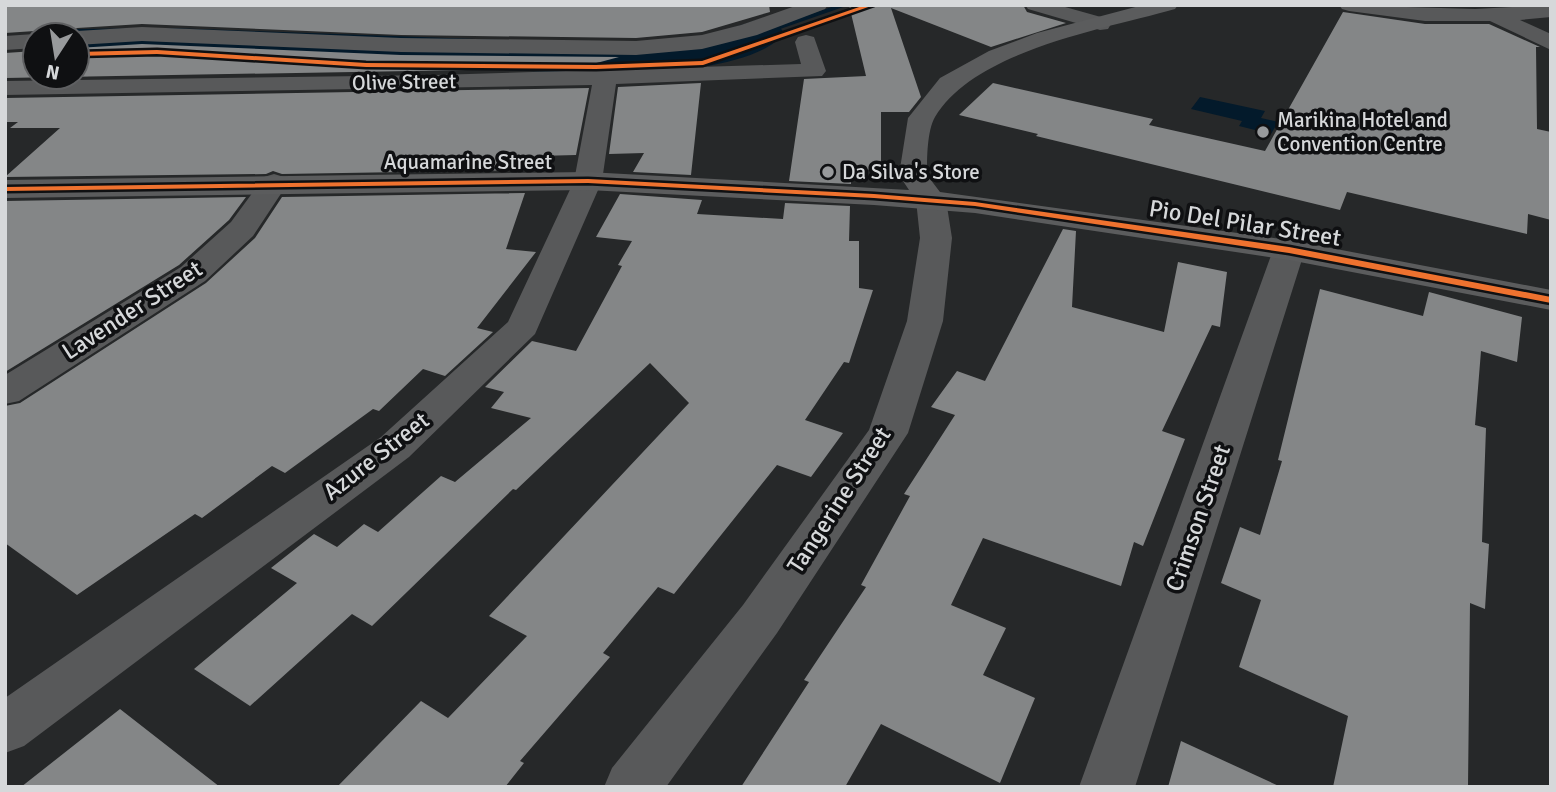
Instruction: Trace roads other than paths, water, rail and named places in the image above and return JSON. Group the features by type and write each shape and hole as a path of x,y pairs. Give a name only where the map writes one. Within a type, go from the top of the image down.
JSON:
{"street":[{"path":"91,37 142,34 401,46 626,49 702,42 748,30 818,5"},
{"path":"1035,5 1100,24"},
{"name":"Tangerine Street","path":"632,787 760,620 888,433 925,321 936,237 931,200 913,175 921,118 949,83 997,56 1045,38 1168,5"},
{"path":"1349,5 1423,17 1495,16 1551,11"},
{"path":"1495,16 1551,43"},
{"name":"Olive Street","path":"5,88 814,71 806,42"},
{"name":"Azure Street","path":"5,729 395,447 523,327 588,181 605,77"},
{"name":"Aquamarine Street","path":"5,188 588,181 931,200"},
{"name":"Lavender Street","path":"5,392 193,274 242,229 274,183"},
{"name":"Pio Del Pilar Street","path":"931,200 975,204 1289,250 1551,299"},
{"name":"Crimson Street","path":"1107,787 1289,250"}],"water":[{"path":"1200,97 1265,111 1261,118 1278,122 1271,134 1239,126 1242,121 1191,109"}],"waterway":[{"path":"760,33 845,5"},
{"path":"91,44 170,43 643,60 713,51 760,33"}],"place":[{"name":"Marikina Hotel and Convention Centre","path":"1263,132"},
{"name":"Da Silva's Store","path":"828,172"}]}
